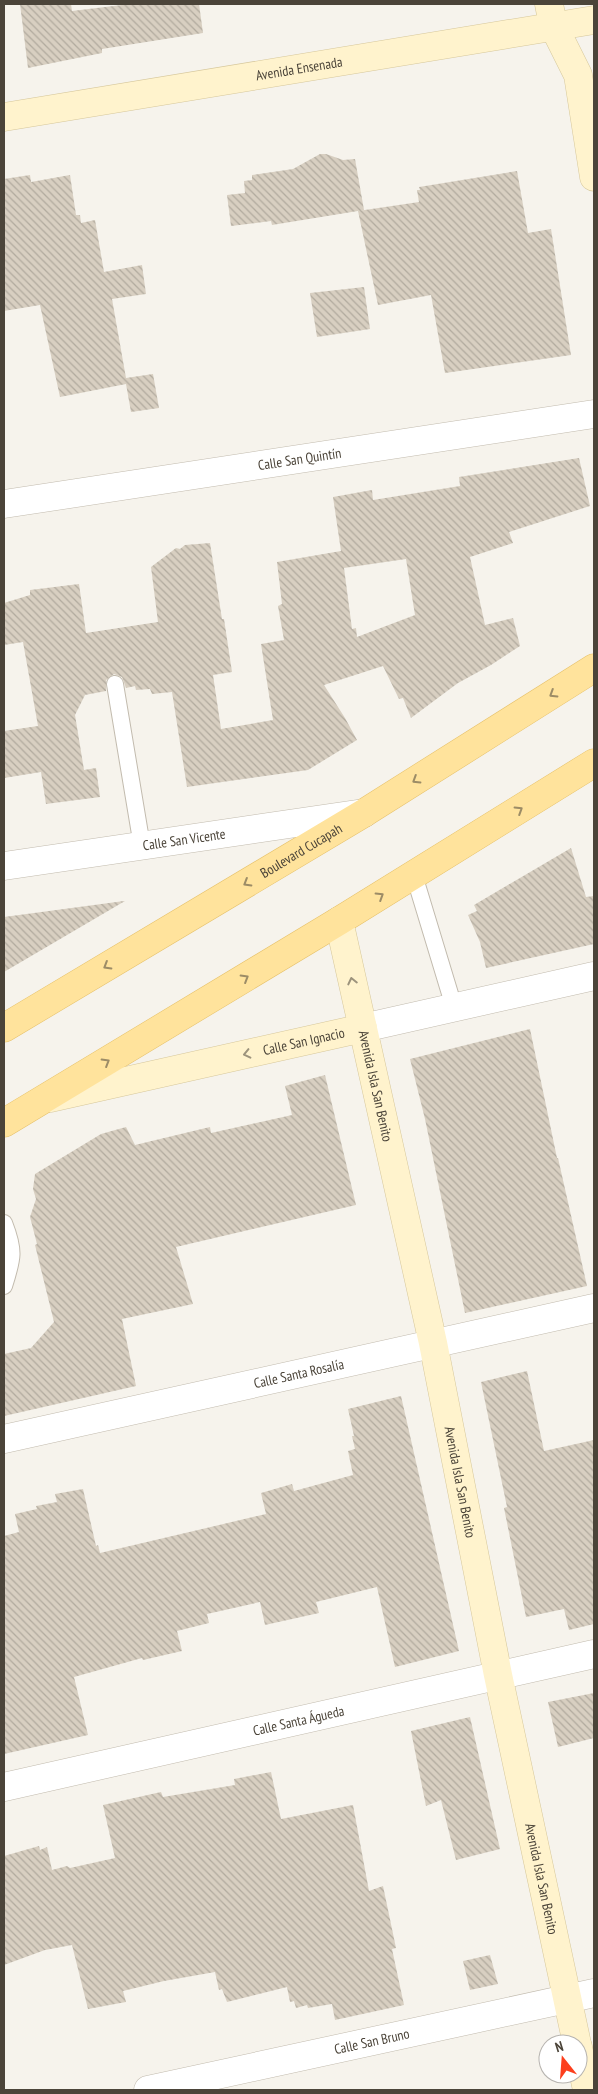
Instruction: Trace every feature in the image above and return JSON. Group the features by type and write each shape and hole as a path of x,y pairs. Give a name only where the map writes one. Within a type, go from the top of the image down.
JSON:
{"main road":[{"name":"Avenida Ensenada","path":"4,117 551,15 590,15"},
{"path":"551,15 578,75 594,177"},
{"path":"578,75 590,15"},
{"name":"Boulevard Cucapah","path":"4,1028 364,813 594,668"},
{"path":"4,1123 339,921 594,763"},
{"name":"Avenida Isla San Benito","path":"339,921 433,1343 498,1675 575,2034"},
{"name":"Calle San Ignacio","path":"43,1100 363,1028"}],"street":[{"name":"Calle San Quintín","path":"4,504 594,414"},
{"name":"Calle San Vicente","path":"4,866 364,813"},
{"name":"Calle San Ignacio","path":"363,1028 594,976"},
{"name":"Calle Santa Rosalía","path":"4,1439 594,1308"},
{"name":"Calle Santa Águeda","path":"4,1787 594,1654"},
{"name":"Calle San Bruno","path":"148,2090 594,1993"}],"lane":[{"path":"115,684 142,846"},
{"path":"414,875 454,1008"},
{"path":"4,1223 12,1244 10,1266 4,1286"}],"building":[{"path":"20,4 71,4 72,11 130,4 199,4 203,33 102,49 102,53 28,68"},
{"path":"320,154 326,154 343,160 355,159 364,210 272,225 271,221 231,226 227,195 245,193 244,181 252,180 252,175 293,169"},
{"path":"517,171 528,233 551,229 571,355 445,373 431,295 378,305 358,211 419,202 417,190 420,190 419,187"},
{"path":"30,175 31,182 70,175 76,215 80,215 81,223 95,220 104,272 142,265 146,294 112,299 126,378 153,374 159,408 131,412 126,384 60,397 40,305 4,311 4,179"},
{"path":"364,287 370,329 317,337 310,293"},
{"path":"579,458 590,506 509,532 513,543 470,557 485,625 513,618 520,646 458,683 411,718 403,698 399,699 383,666 324,685 357,740 308,770 187,787 172,692 152,694 150,689 136,690 135,686 126,688 122,677 114,674 106,680 106,691 85,695 75,715 84,770 96,768 100,797 46,804 41,772 4,778 4,731 38,726 23,642 4,645 4,603 30,595 30,590 79,584 86,633 158,622 151,567 176,548 180,549 185,545 210,543 232,672 213,675 221,729 273,720 261,644 284,640 278,606 282,604 277,562 341,551 333,497 372,490 373,500 460,486 459,477","holes":["406,559 415,615 357,637 356,628 352,629 344,568"]},
{"path":"571,848 586,897 594,896 594,944 486,968 480,942 468,915 477,911 474,905"},
{"path":"125,901 4,972 4,917"},
{"path":"530,1029 557,1158 587,1286 465,1313 425,1119 410,1059"},
{"path":"325,1075 356,1205 176,1247 193,1304 122,1319 136,1386 4,1416 4,1354 31,1348 54,1322 30,1217 36,1199 33,1189 35,1174 101,1134 126,1127 135,1145 210,1127 211,1133 292,1115 285,1086"},
{"path":"527,1371 544,1451 594,1440 594,1624 569,1630 564,1609 526,1617 504,1508 507,1507 481,1382"},
{"path":"401,1396 459,1651 395,1667 377,1587 316,1602 319,1613 265,1625 260,1602 207,1614 209,1623 177,1631 182,1651 143,1660 142,1658 74,1677 88,1735 4,1754 4,1536 19,1532 15,1514 37,1509 36,1506 57,1502 55,1494 83,1489 96,1546 98,1545 100,1553 266,1514 261,1493 292,1484 294,1491 353,1475 348,1451 355,1449 348,1409"},
{"path":"594,1693 594,1738 558,1747 548,1702"},
{"path":"470,1717 500,1849 456,1860 441,1800 426,1806 411,1731"},
{"path":"271,1772 281,1819 353,1805 369,1891 383,1886 396,1948 392,1949 404,2005 335,2020 332,2004 308,2008 307,2005 296,2008 294,2001 290,2002 287,1987 227,2002 222,1989 219,1990 215,1972 164,1981 123,1991 126,2002 88,2009 72,1945 45,1950 4,1965 4,1856 39,1846 40,1850 47,1847 52,1870 115,1858 103,1805 161,1792 163,1797 235,1785 234,1779"},
{"path":"490,1955 498,1984 470,1990 463,1961"}]}
